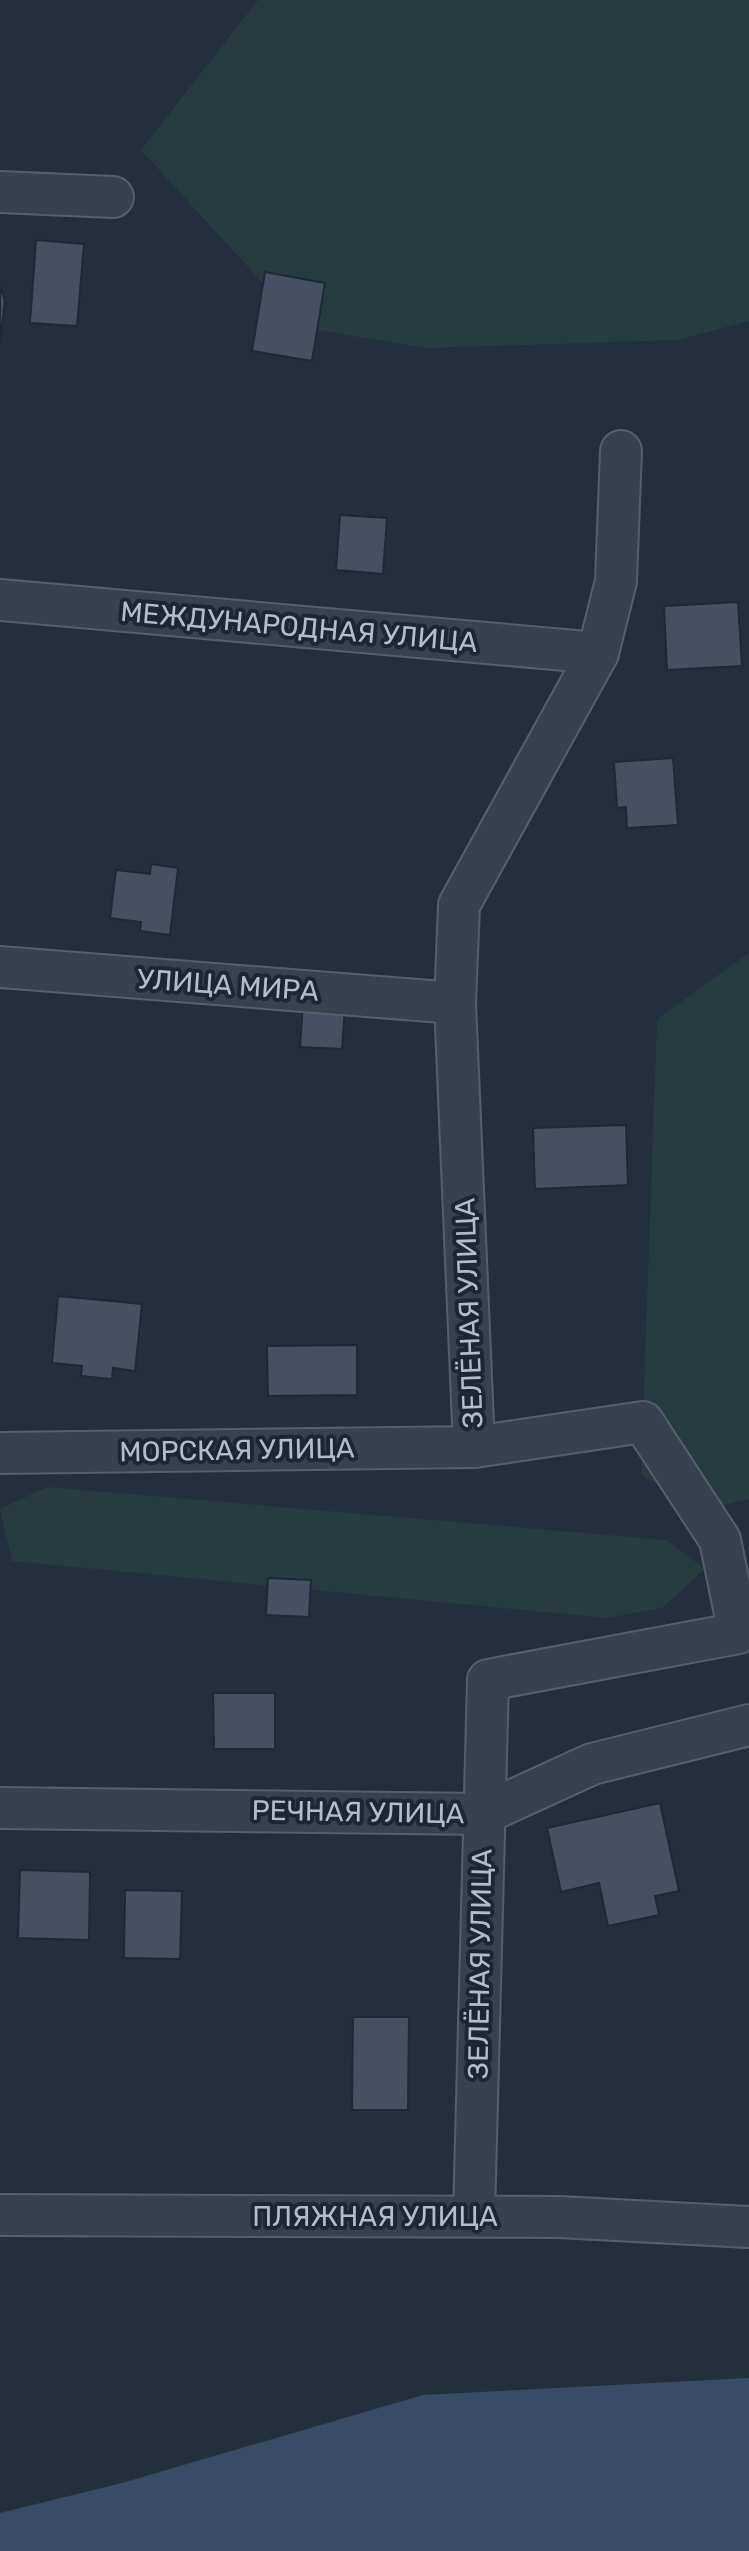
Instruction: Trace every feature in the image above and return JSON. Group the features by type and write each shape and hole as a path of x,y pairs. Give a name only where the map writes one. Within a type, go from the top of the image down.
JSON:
{"street":[{"path":"0,192 113,197"},
{"name":"ЗЕЛЁНАЯ УЛИЦА","path":"474,2216 488,1680 739,1633 720,1540 643,1422 474,1447 455,1003 459,905 598,653 616,581 621,451"},
{"name":"МЕЖДУНАРОДНАЯ УЛИЦА","path":"0,600 598,653"},
{"name":"УЛИЦА МИРА","path":"0,967 455,1003"},
{"name":"МОРСКАЯ УЛИЦА","path":"0,1453 474,1447"},
{"name":"РЕЧНАЯ УЛИЦА","path":"0,1808 483,1814 592,1764 749,1725"},
{"name":"ПЛЯЖНАЯ УЛИЦА","path":"0,2215 559,2217 749,2227"}],"green space":[{"path":"258,0 749,0 749,321 678,340 426,348 304,328 141,150"},
{"path":"749,953 749,1499 703,1510 641,1475 657,1019"},
{"path":"47,1487 667,1540 705,1569 662,1608 607,1618 12,1561 0,1509"}],"water":[{"path":"749,2378 749,2551 0,2551 0,2513 122,2483 423,2395"}],"building":[{"path":"36,240 84,244 77,326 30,323"},
{"path":"265,272 325,283 312,361 252,351"},
{"path":"0,286 5,301 0,342"},
{"path":"340,515 387,518 383,574 336,570"},
{"path":"738,602 742,666 667,670 664,606"},
{"path":"673,758 678,825 627,828 626,807 617,808 614,762"},
{"path":"151,864 178,868 170,935 140,931 141,922 110,918 116,870 150,874"},
{"path":"303,1003 345,1006 342,1049 300,1047"},
{"path":"626,1125 628,1185 535,1189 533,1128"},
{"path":"58,1296 142,1304 135,1371 113,1368 112,1379 81,1376 82,1366 52,1363"},
{"path":"357,1345 357,1395 268,1396 267,1346"},
{"path":"268,1578 311,1580 309,1617 266,1615"},
{"path":"213,1693 275,1693 275,1749 214,1749"},
{"path":"660,1803 679,1891 655,1896 659,1915 608,1926 599,1883 561,1892 547,1828"},
{"path":"20,1870 90,1872 89,1940 18,1938"},
{"path":"125,1890 182,1891 180,1959 124,1958"},
{"path":"353,2017 409,2017 408,2110 352,2110"}]}
